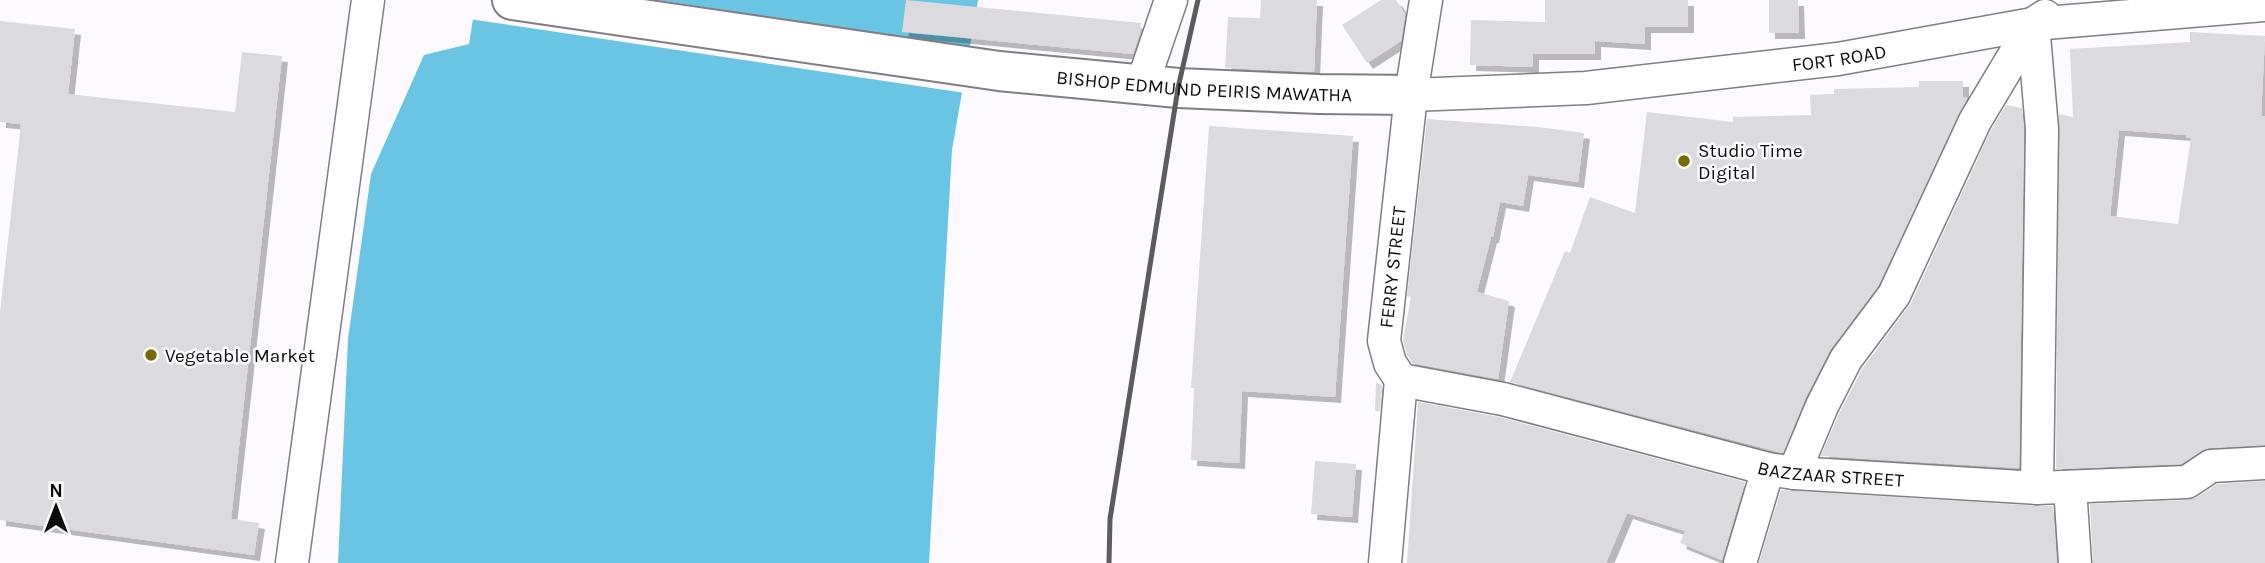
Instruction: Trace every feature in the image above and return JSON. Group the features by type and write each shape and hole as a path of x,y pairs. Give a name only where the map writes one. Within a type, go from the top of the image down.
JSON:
{"street":[{"path":"292,563 368,0"},
{"name":"BISHOP EDMUND PEIRIS MAWATHA","path":"512,0 999,71 1178,88 1411,95"},
{"path":"1142,85 1171,0"},
{"name":"FERRY STREET","path":"1401,380 1390,363 1384,341 1411,95 1426,0"},
{"path":"1741,563 1781,471 1822,406 1846,359 1894,295 1975,121 2033,24 2070,0"},
{"name":"FORT ROAD","path":"1411,95 1586,88 1838,59 2033,24 2265,5"},
{"path":"2033,24 2042,129 2037,488"},
{"path":"1385,563 1401,380"},
{"name":"BAZZAAR STREET","path":"1401,380 1503,399 1781,471 2037,488 2188,482 2211,466 2265,464"},
{"path":"2070,487 2075,563"}],"water":[{"path":"476,0 978,0 952,150 929,563 338,563 348,339 371,174 424,55 469,44"}],"pier":[{"path":"472,0 657,0 973,48 965,93 469,19"}],"building":[{"path":"906,0 1141,23 1140,33 1133,54 902,32"},
{"path":"1261,0 1317,0 1314,72 1225,68 1228,17 1260,18"},
{"path":"1381,0 1396,0 1405,14 1401,41 1367,63 1342,25"},
{"path":"1545,0 1688,0 1688,27 1645,27 1645,44 1595,41 1595,54 1533,54 1533,67 1470,65 1471,20 1545,22"},
{"path":"1769,0 1798,0 1799,33 1769,33"},
{"name":"Vegetable Market","path":"0,21 75,29 68,94 235,112 242,52 282,56 231,519 259,523 254,555 0,520 0,312 21,124 0,122"},
{"path":"2190,32 2265,36 2261,116 2265,116 2265,445 2209,448 2181,464 2056,469 2059,114 2073,117 2070,49 2190,42","holes":["2119,130 2186,135 2186,138 2191,138 2178,224 2110,216"]},
{"path":"1919,81 1963,81 1963,97 1967,98 1878,286 1830,350 1805,399 1783,453 1510,382 1565,251 1570,253 1590,197 1635,213 1647,112 1733,122 1733,117 1811,115 1810,95 1834,94 1834,89 1919,87"},
{"path":"2006,105 2022,108 2024,130 2019,468 1821,456 1862,369 1911,303 1991,130"},
{"path":"1427,119 1584,133 1578,182 1528,175 1523,206 1500,202 1477,292 1509,301 1498,379 1412,363 1407,355 1403,340 1411,297 1407,296"},
{"path":"1209,126 1353,136 1335,397 1242,391 1239,463 1191,460 1194,388 1191,388"},
{"path":"1376,383 1382,385 1380,411 1375,411"},
{"path":"1418,402 1499,417 1745,482 1722,560 1680,543 1685,531 1627,513 1606,563 1407,563"},
{"path":"1315,461 1356,464 1352,517 1311,514"},
{"path":"2265,481 2265,563 2093,563 2090,504 2188,500 2217,484"},
{"path":"1781,490 2053,506 2057,563 1759,563"}],"railway":[{"path":"1109,563 1110,519 1178,88 1198,0"}],"place":[{"name":"Studio Time Digital","path":"1684,161"},
{"name":"Vegetable Market","path":"151,355"}]}
